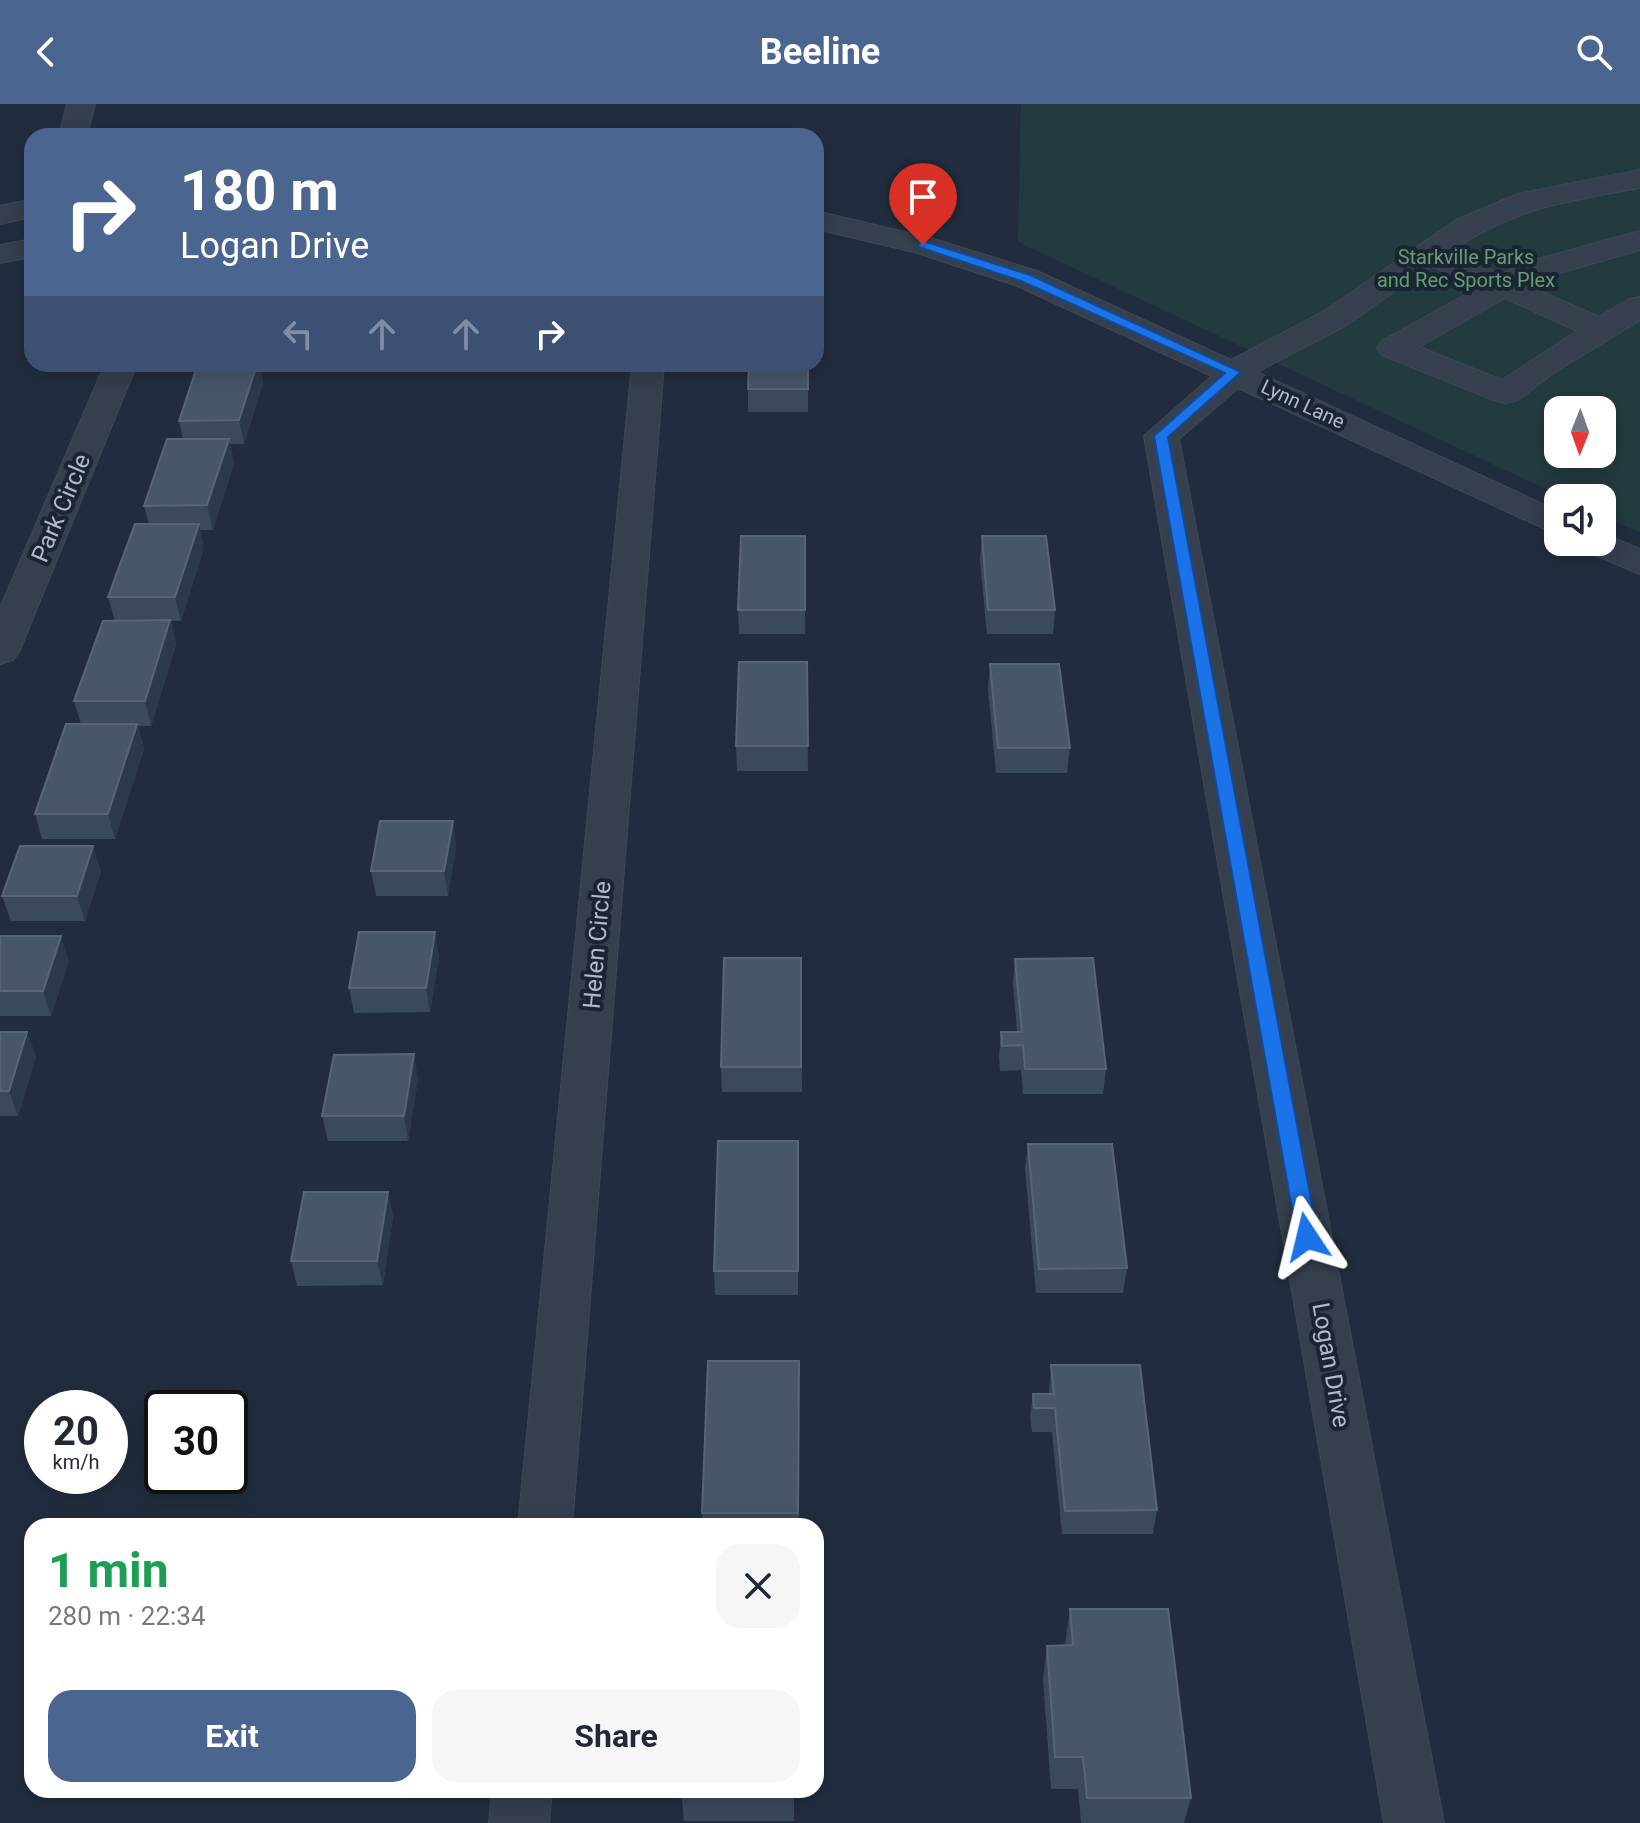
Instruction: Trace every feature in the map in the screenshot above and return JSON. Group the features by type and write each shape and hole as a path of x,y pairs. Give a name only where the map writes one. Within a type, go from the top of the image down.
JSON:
{"street":[{"path":"75,128 81,104"},
{"path":"1235,372 1334,319 1467,226 1528,200 1640,179"},
{"path":"0,215 24,210"},
{"name":"Lynn Lane","path":"824,222 923,245 1026,278 1544,517"},
{"path":"1640,240 1531,271 1393,348 1506,393 1640,306"},
{"path":"0,254 24,250"},
{"path":"1428,253 1602,330"},
{"name":"Park Circle","path":"0,652 118,372"},
{"name":"Helen Circle","path":"546,1518 647,372"},
{"name":"Logan Drive","path":"1235,372 1161,436 1414,1823"},
{"path":"1616,552 1640,563"},
{"path":"519,1823 521,1798"}],"green space":[{"name":"Starkville Parks and Rec Sports Plex","path":"1021,104 1640,104 1640,533 1616,522 1616,484 1544,484 1544,488 1018,242"}],"building":[{"path":"195,372 254,372 239,420 179,421"},
{"path":"749,372 808,372 808,389 748,389"},
{"path":"167,439 229,439 207,505 144,506"},
{"path":"135,524 199,524 175,597 108,597"},
{"path":"741,536 805,536 805,610 738,610"},
{"path":"982,536 1046,536 1055,610 988,610"},
{"path":"170,620 145,701 74,701 103,621"},
{"path":"739,662 807,662 808,746 736,746"},
{"path":"990,664 1059,664 1070,748 998,748"},
{"path":"66,724 137,724 108,814 35,814"},
{"path":"380,821 453,821 444,871 371,871"},
{"path":"20,846 93,846 77,896 2,896"},
{"path":"359,932 435,932 426,988 349,988"},
{"path":"0,936 61,936 43,991 0,991"},
{"path":"724,958 801,958 801,1067 721,1067"},
{"path":"1093,958 1106,1069 1025,1069 1023,1045 1002,1046 1001,1032 1022,1032 1015,959"},
{"path":"0,1032 27,1032 9,1091 0,1091"},
{"path":"414,1054 404,1116 322,1116 334,1055"},
{"path":"718,1141 798,1141 798,1271 714,1271"},
{"path":"1028,1144 1112,1144 1127,1268 1039,1269"},
{"path":"304,1192 388,1192 377,1261 291,1261"},
{"path":"708,1361 799,1361 798,1513 702,1513"},
{"path":"1051,1365 1140,1365 1157,1510 1065,1511 1055,1408 1034,1408 1033,1394 1054,1394"},
{"path":"1070,1609 1168,1609 1191,1798 1087,1798 1083,1757 1055,1757 1047,1646 1073,1645"}],"route":[{"path":"923,245 1026,278 1235,372 1161,436 1307,1237"}]}
